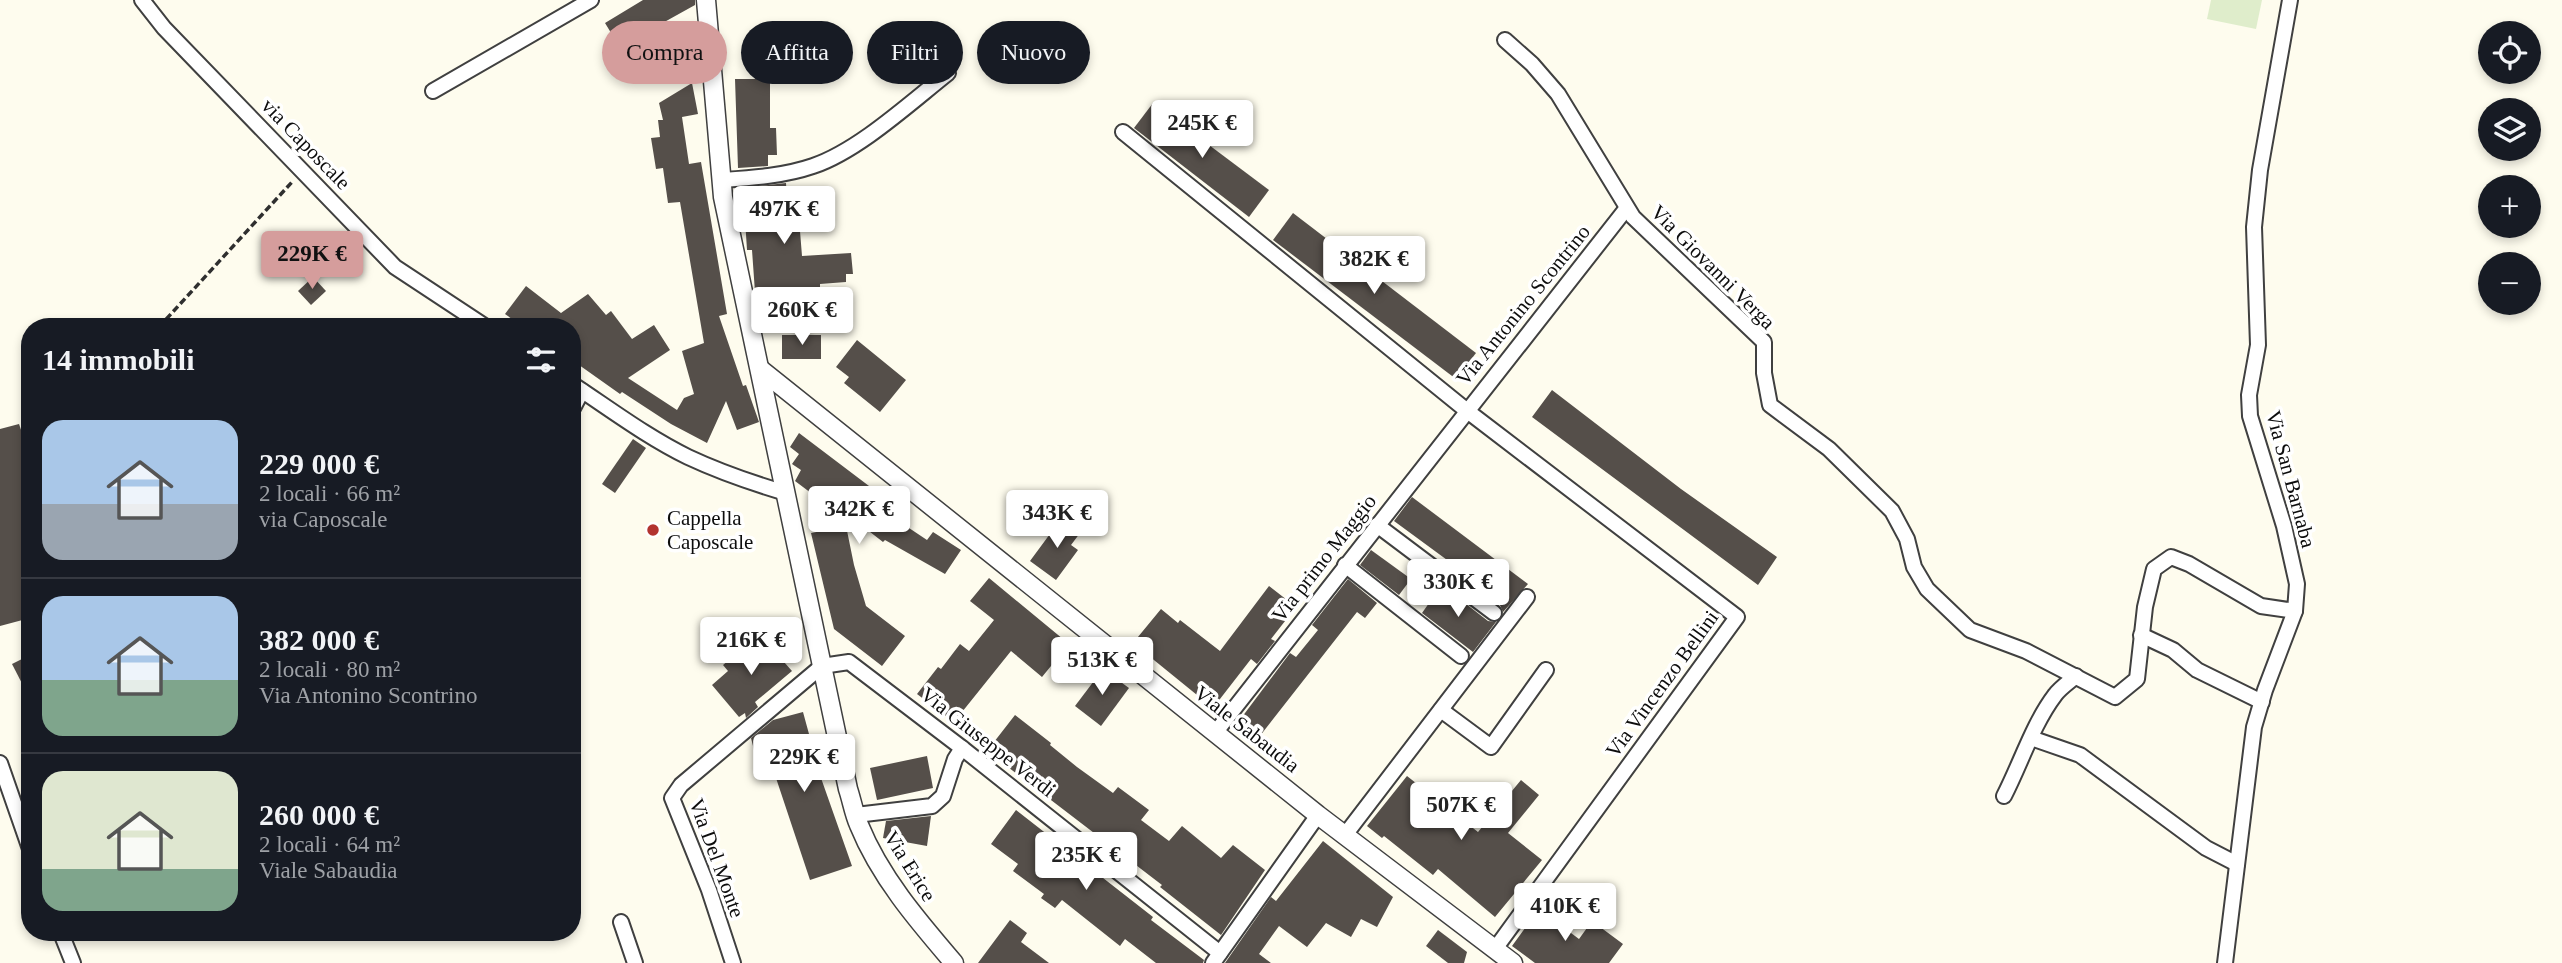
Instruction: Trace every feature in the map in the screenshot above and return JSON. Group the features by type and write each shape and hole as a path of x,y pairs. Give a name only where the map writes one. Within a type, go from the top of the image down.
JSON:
{"street":[{"name":"via Caposcale","path":"142,0 164,28 395,267 472,318"},
{"path":"433,90 591,0"},
{"name":"Via Erice","path":"706,0 722,180 739,279 856,814 875,857 913,915 954,963"},
{"name":"Via San Barnaba","path":"2225,963 2254,727 2295,611 2297,584 2284,526 2250,416 2249,395 2258,345 2254,227 2260,170 2290,0"},
{"name":"Via Giovanni Verga","path":"1504,40 1532,64 1558,94 1626,209 1647,233 1764,342 1770,405 1829,449 1892,510 1907,539 1914,567 1927,589 1970,630 2026,651 2115,697 2137,679 2141,635 2154,569 2171,557 2262,606 2295,611"},
{"path":"722,180 779,175 815,166 855,145 935,84"},
{"name":"Via Antonino Scontrino","path":"1123,132 1466,410 1626,209"},
{"name":"Viale Sabaudia","path":"760,369 1318,815 1513,963"},
{"path":"581,391 687,456 750,482 786,493"},
{"name":"Via primo Maggio","path":"1215,733 1466,410"},
{"name":"Via Vincenzo Bellini","path":"1466,410 1737,617 1495,949"},
{"path":"1377,525 1494,613"},
{"path":"1345,565 1461,656"},
{"path":"1345,835 1527,597"},
{"path":"2141,635 2173,650 2197,670 2262,702"},
{"name":"Via Giuseppe Verdi","path":"822,666 849,662 962,748 1216,958"},
{"name":"Via Del Monte","path":"733,963 709,890 672,798 681,785 822,666"},
{"path":"1441,710 1491,747 1546,670"},
{"path":"2004,796 2031,738 2056,694 2076,676"},
{"path":"2031,738 2080,755 2206,848 2237,864"},
{"path":"856,814 932,806 943,796 955,759 962,748"},
{"path":"0,763 21,823"},
{"path":"1216,958 1318,815"},
{"path":"621,922 635,963"},
{"path":"64,941 73,963"}],"path":[{"path":"168,318 247,234 302,170"}],"green space":[{"path":"2211,0 2262,0 2256,29 2207,19"}],"building":[{"path":"643,0 695,0 695,5 666,21 608,21"},
{"path":"735,79 741,79 741,84 770,84 770,128 776,128 777,155 768,155 768,166 738,168"},
{"path":"692,84 698,114 682,117 689,164 701,162 727,314 719,316 743,386 746,385 759,422 737,430 726,401 707,443 671,424 622,392 620,394 581,366 581,318 511,318 505,314 526,286 561,313 588,294 606,315 611,311 632,339 654,325 670,350 628,378 677,410 684,398 694,394 682,351 704,343 680,202 668,203 663,168 656,169 651,138 660,137 658,120 663,120 659,103"},
{"path":"1153,103 1269,190 1249,217 1134,128"},
{"path":"786,183 789,232 800,231 802,256 851,253 853,274 846,274 846,282 820,284 820,288 755,292 752,250 747,250 743,188"},
{"path":"1293,213 1476,353 1456,379 1273,240"},
{"path":"313,277 326,291 311,305 298,291"},
{"path":"782,335 821,335 821,359 782,359"},
{"path":"857,340 906,380 880,412 844,383 849,377 836,367"},
{"path":"1552,390 1681,489 1777,557 1758,585 1532,417"},
{"path":"19,424 21,430 21,620 0,626 0,429"},
{"path":"799,433 906,514 900,522 927,540 933,532 961,550 945,574 885,540 883,542 843,511 866,606 905,636 882,666 834,629 811,533 832,529 827,505 795,481 801,470 792,464 799,454 790,447"},
{"path":"633,439 646,448 615,493 602,484"},
{"path":"1412,497 1528,584 1503,612 1500,605 1455,572 1458,568 1394,521"},
{"path":"1061,519 1080,533 1071,545 1078,550 1056,580 1030,561"},
{"path":"1371,550 1411,579 1399,595 1360,565"},
{"path":"989,578 1069,644 1042,677 1011,651 954,722 917,694 960,644 969,651 994,620 970,601"},
{"path":"1348,579 1377,603 1365,618 1357,612 1256,741 1236,725 1290,653 1296,657 1318,630 1312,625"},
{"path":"1269,586 1296,607 1271,639 1275,641 1257,664 1251,659 1213,708 1133,643 1161,609 1220,651"},
{"path":"1444,587 1488,621 1496,622 1473,652 1422,613 1439,589 1441,591"},
{"path":"761,636 792,671 755,702 758,707 746,718 745,713 739,717 712,685 728,671 723,665 740,651 742,654"},
{"path":"21,660 21,682 12,664"},
{"path":"1103,669 1129,688 1101,726 1075,706"},
{"path":"803,712 821,778 852,866 810,880 767,751 755,754 751,738 773,720"},
{"path":"1015,715 1113,793 1118,787 1149,810 1141,820 1169,841 1182,826 1221,858 1233,845 1265,870 1221,935 1160,887 1162,885 987,751"},
{"path":"927,756 933,788 877,800 870,768"},
{"path":"1407,776 1478,832 1521,780 1539,795 1508,833 1542,860 1495,917 1438,869 1433,875 1384,836 1382,838 1367,826"},
{"path":"1016,810 1153,917 1151,920 1204,960 1203,963 1156,963 1125,939 1120,946 1062,900 1055,908 1041,898 1044,894 1013,871 1018,864 991,844"},
{"path":"931,816 927,846 883,838 886,821"},
{"path":"1323,841 1393,897 1377,927 1361,919 1351,937 1326,923 1307,947 1279,926 1259,954 1271,963 1225,963 1271,897 1276,901"},
{"path":"1539,909 1579,939 1592,921 1623,944 1609,963 1535,963 1512,946"},
{"path":"1010,920 1027,933 1021,942 1049,963 978,963"},
{"path":"1438,930 1467,952 1464,963 1448,963 1426,946"}],"place":[{"name":"Cappella Caposcale","path":"653,530"}]}
